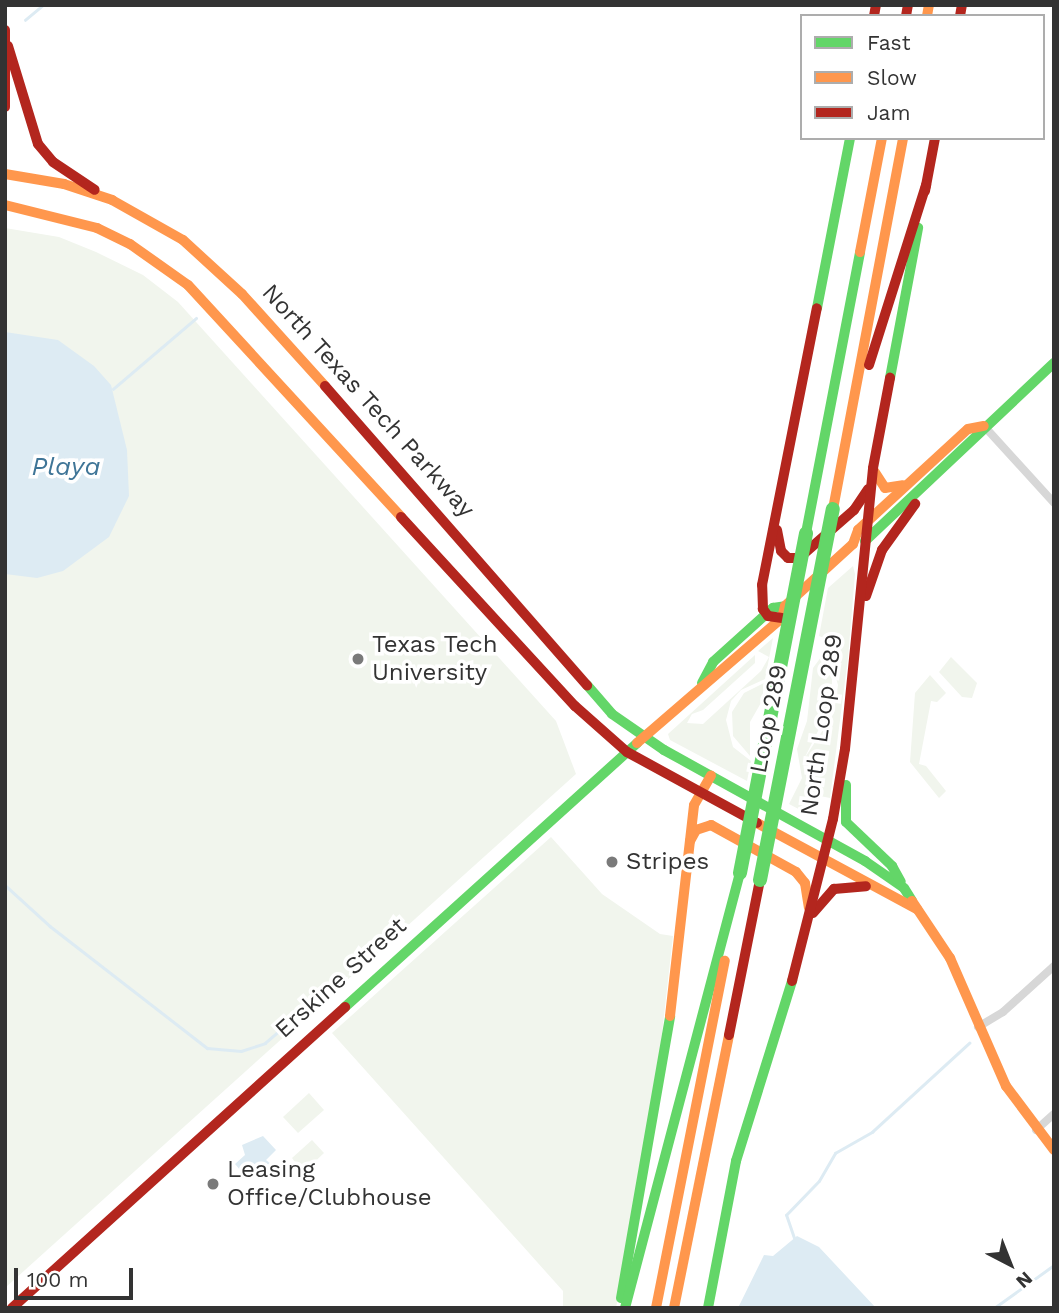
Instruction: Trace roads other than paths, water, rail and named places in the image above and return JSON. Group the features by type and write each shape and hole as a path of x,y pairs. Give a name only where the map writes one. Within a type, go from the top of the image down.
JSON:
{"main road":[{"path":"5,30 29,126 38,144 72,176 112,200"},
{"path":"5,107 8,46"},
{"path":"766,614 762,585 850,140"},
{"name":"Loop 289","path":"656,1308 882,140"},
{"name":"Loop 289","path":"674,1308 853,416 903,140"},
{"path":"867,522 873,468 935,140"},
{"name":"North Texas Tech Parkway","path":"5,174 64,184 112,200 183,240 242,294 446,521 589,691 643,738 829,841 904,888"},
{"path":"853,416 926,185"},
{"path":"5,205 97,228 130,244 188,285 575,706 627,752 824,862 917,909"},
{"name":"Erskine Street","path":"12,1308 702,684 721,673 783,612 945,469 976,439 984,426 1054,363"},
{"name":"Erskine Street","path":"860,542 867,522 968,429 984,426"},
{"path":"873,468 885,488 909,483"},
{"path":"859,619 888,539 945,469"},
{"path":"776,513 778,546 788,558 799,558 854,510 870,485"},
{"name":"North Loop 289","path":"708,1308 736,1161 810,918 829,841 845,749 859,619 860,542"},
{"name":"Erskine Street","path":"702,684 713,662 766,614 783,612"},
{"path":"845,749 846,822 892,866 950,958 1006,1086 1036,1130 1054,1150"},
{"path":"620,1308 664,1070 694,805 711,776"},
{"path":"689,841 696,830 711,825 796,872 805,883 810,918"},
{"path":"625,1308 634,1260 740,873"},
{"path":"810,918 834,889 872,887"},
{"path":"682,1308 704,1188 705,1158"}],"street":[{"path":"984,426 1054,503"},
{"path":"978,1027 1003,1012 1054,966"},
{"path":"1036,1130 1054,1114"}],"water":[{"name":"Playa","path":"5,332 58,340 94,366 111,385 127,450 129,496 109,537 63,571 37,578 5,574"},
{"path":"263,1136 276,1150 266,1160 276,1168 264,1178 257,1166 246,1177 235,1164 245,1155 242,1145"},
{"path":"797,1236 819,1247 876,1308 738,1308 764,1255 773,1256"}],"waterway":[{"path":"25,20 43,5"},
{"path":"113,389 196,318"},
{"path":"5,885 50,926 207,1048 241,1051 265,1043 309,1005"},
{"path":"794,1238 786,1215 819,1181 835,1153 872,1132 969,1043"},
{"path":"994,1308 1054,1265"},
{"path":"596,1308 602,1308"}],"place":[{"name":"Texas Tech University","path":"358,659"},
{"name":"Stripes","path":"612,862"},
{"name":"Leasing Office/Clubhouse","path":"213,1184"}]}
